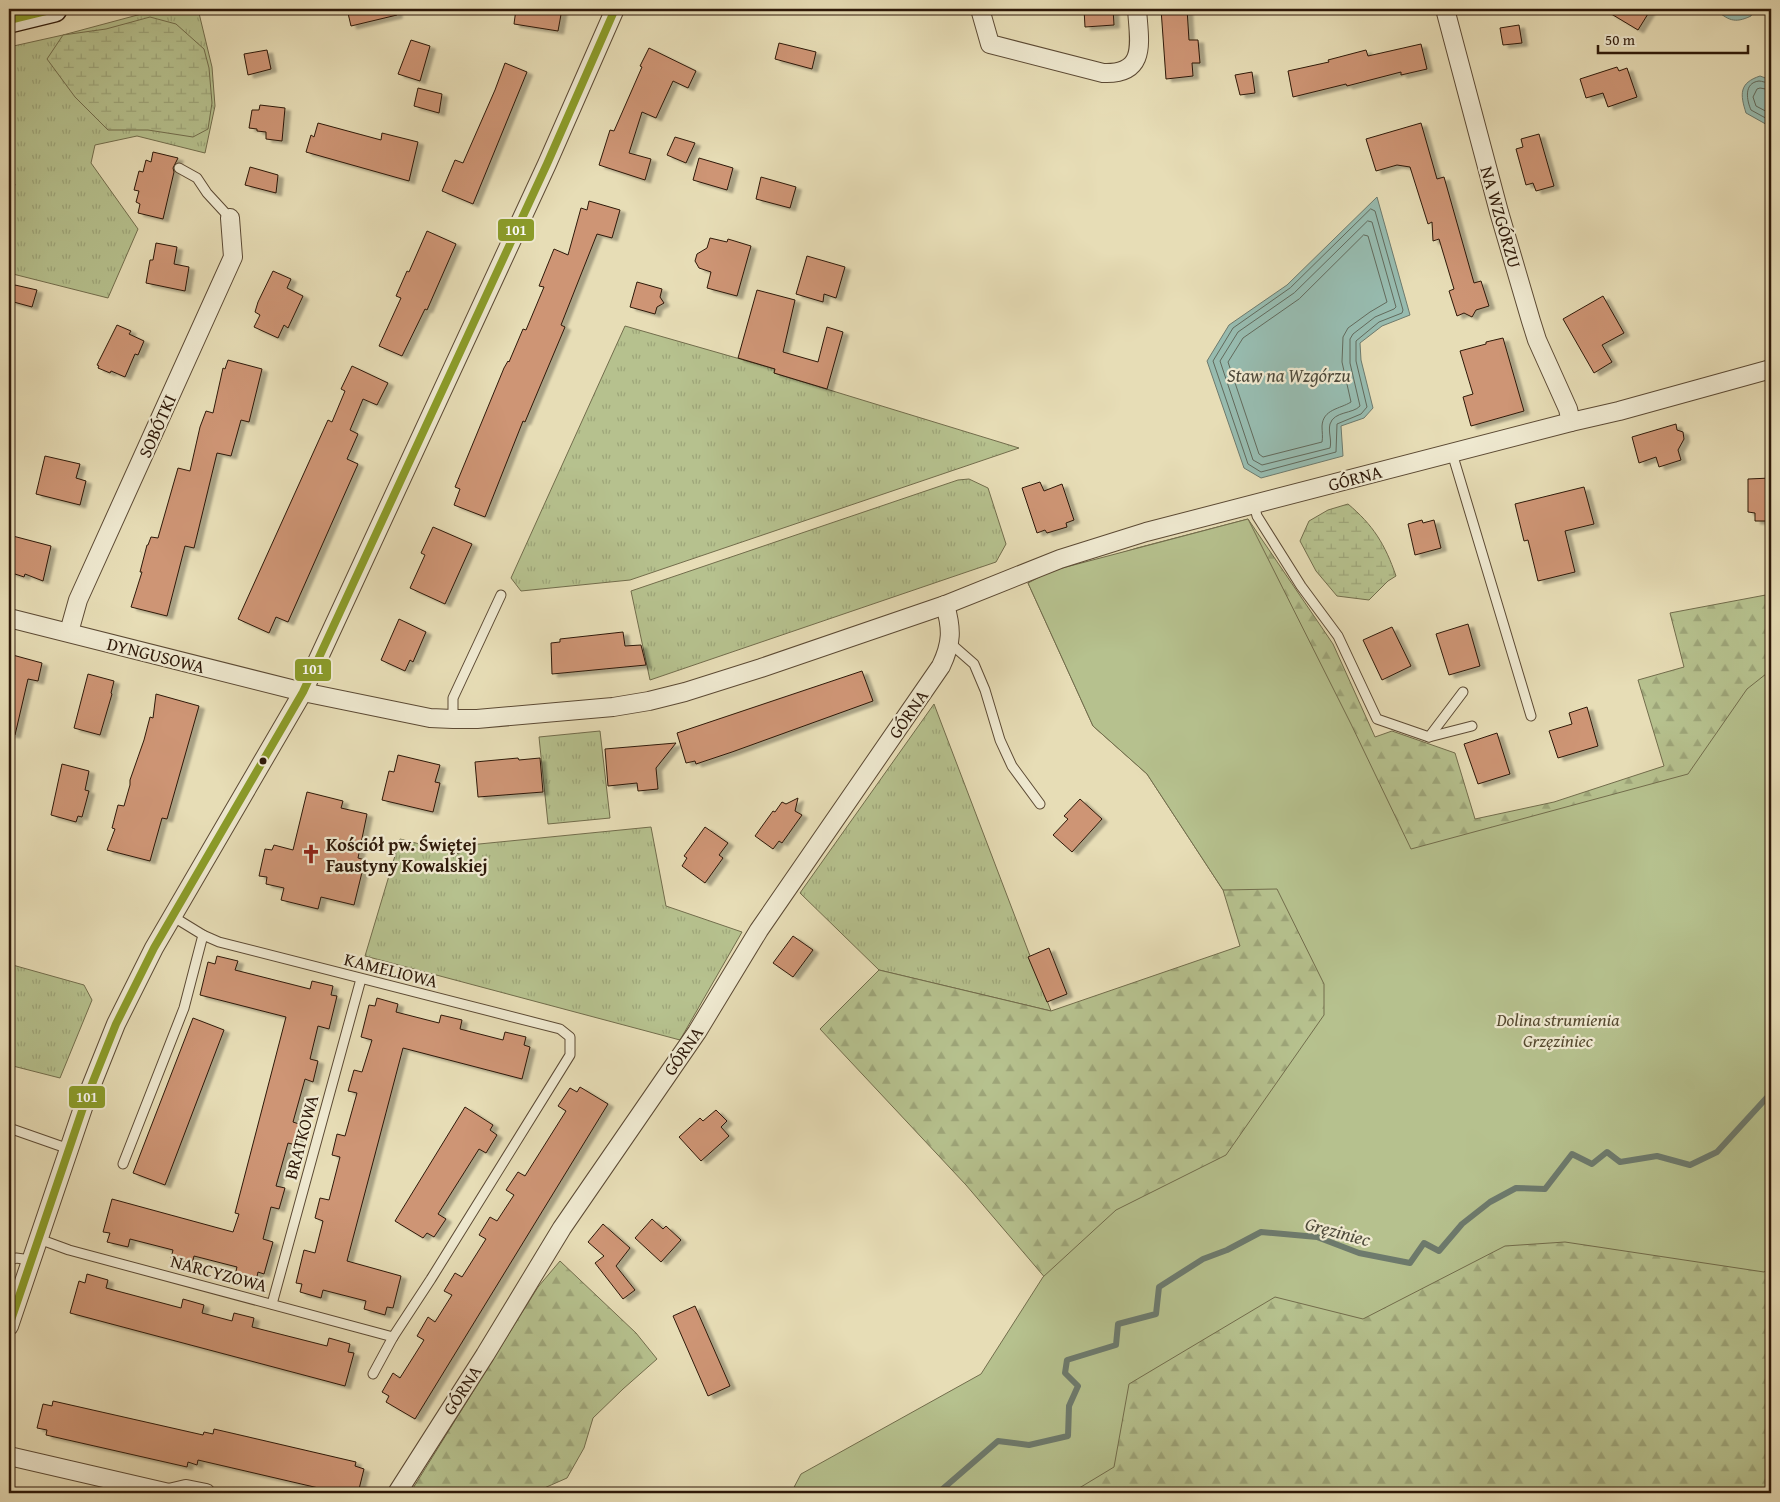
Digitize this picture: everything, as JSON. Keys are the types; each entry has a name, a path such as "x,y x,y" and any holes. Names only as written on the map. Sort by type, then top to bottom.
{"street":[{"path":"9,20 54,9"},
{"path":"9,1326 86,1099 116,1024 172,916 303,692 547,164 615,9"},
{"path":"980,9 990,44 1103,74 1114,74 1126,71 1134,64 1138,56 1137,9"},
{"name":"NA WZGÓRZU","path":"1445,9 1499,212 1531,321 1537,340 1566,403 1571,422"},
{"name":"SOBÓTKI","path":"69,632 78,600 234,257 230,218"},
{"name":"GÓRNA","path":"303,692 396,712 453,720 584,711 649,701 715,683 945,605 1016,575 1098,546 1190,520 1619,411 1771,369"},
{"name":"GÓRNA","path":"397,1493 485,1355 562,1228 697,1032 759,930 941,666 950,643 951,631 945,605"},
{"name":"DYNGUSOWA","path":"9,618 303,692"},
{"path":"9,1456 169,1493 186,1489 206,1493"}],"lane":[{"path":"179,168 197,178 207,193 230,218"},
{"path":"1452,453 1531,716"},
{"path":"1254,504 1257,516 1301,586 1338,636 1377,719 1429,737 1472,726"},
{"path":"453,720 453,698 501,595"},
{"path":"950,643 974,664 985,690 1000,740 1012,766 1040,804"},
{"path":"1429,737 1462,692"},
{"name":"KAMELIOWA","path":"172,916 203,935 219,942 560,1029 570,1037 570,1055 393,1336"},
{"path":"123,1164 184,1008 203,935"},
{"name":"BRATKOWA","path":"272,1304 361,979"},
{"path":"9,1128 69,1149"},
{"name":"NARCYZOWA","path":"38,1239 69,1250 393,1336"},
{"path":"9,1261 16,1258 31,1260"},
{"path":"373,1374 393,1336"}],"green space":[{"path":"160,9 198,9 212,67 215,106 205,153 137,136 95,145 91,163 138,229 108,298 9,273 9,211 15,184 9,184 9,47 63,35"},
{"path":"150,17 176,24 204,49 209,68 212,103 208,129 193,137 148,130 108,130 75,97 47,59 63,35 106,29"},
{"path":"625,326 775,369 774,373 1019,448 630,580 521,591 511,578"},
{"path":"969,479 988,488 1006,544 996,562 650,680 631,591 958,480"},
{"path":"1348,504 1365,520 1383,545 1396,576 1388,581 1369,600 1337,596 1316,571 1300,541 1309,521 1328,510"},
{"path":"1248,519 1333,644 1375,737 1392,731 1455,753 1475,819 1554,802 1664,766 1638,680 1684,667 1670,613 1771,594 1771,1493 860,1493 1099,1341 966,1185 820,1029 879,970 1051,1011 1240,946 1223,890 1147,774 1093,726 1028,583 1137,548"},
{"name":"Dolina strumienia Grzęziniec","path":"1248,519 1351,724 1411,849 1688,774 1747,689 1771,670 1771,1267 1764,1272 1565,1242 1505,1246 1363,1319 1275,1297 1129,1384 1114,1467 1071,1493 791,1493 801,1474 981,1374 1043,1277 1116,1210 1226,1155 1324,1015 1324,984 1277,889 1223,890 1147,774 1093,726 1028,583 1051,571"},
{"path":"934,704 1051,1011 879,970 800,893"},
{"path":"600,731 610,818 548,824 539,737"},
{"path":"651,827 666,906 742,932 680,1040 365,956 400,839 459,854 459,846"},
{"path":"9,964 84,985 92,1000 60,1078 9,1065"},
{"path":"560,1261 636,1333 657,1359 593,1418 584,1448 567,1478 533,1493 410,1493 538,1287"}],"water":[{"path":"1715,9 1754,9 1751,16 1740,20 1732,20"},
{"path":"1760,76 1771,80 1771,127 1746,113 1743,100 1742,95 1745,86 1748,82"},
{"name":"Staw na Wzgórzu","path":"1377,197 1410,315 1382,326 1360,343 1361,360 1373,408 1364,418 1341,426 1343,456 1261,478 1244,468 1207,361 1229,325 1287,285"}],"building":[{"path":"347,9 396,9 397,15 351,26"},
{"path":"516,9 562,9 558,31 514,24"},
{"path":"1084,9 1113,9 1114,25 1085,27"},
{"path":"1161,9 1187,9 1189,40 1198,40 1200,63 1192,63 1193,76 1166,79"},
{"path":"1603,9 1651,9 1638,30"},
{"path":"1519,25 1522,43 1503,45 1500,28"},
{"path":"411,40 430,46 420,81 398,74"},
{"path":"779,43 816,52 812,69 775,59"},
{"path":"1421,44 1427,69 1401,75 1401,72 1293,97 1288,71 1329,62 1328,60 1366,50 1368,56"},
{"path":"649,48 696,71 688,88 673,81 656,118 642,112 629,153 651,159 645,180 599,165 610,130 614,131"},
{"path":"267,50 271,69 248,75 244,54"},
{"path":"505,63 527,72 473,204 442,191 455,160 463,163"},
{"path":"1617,67 1619,71 1627,68 1637,97 1608,107 1603,93 1586,98 1580,79"},
{"path":"1252,72 1255,93 1240,95 1235,75"},
{"path":"418,88 442,94 439,113 414,106"},
{"path":"260,105 285,108 282,141 266,139 266,132 249,128 252,110 259,110"},
{"path":"318,123 381,140 382,133 418,142 409,181 306,152 311,135 314,137"},
{"path":"1421,123 1437,179 1444,177 1474,283 1481,281 1489,306 1476,310 1472,317 1464,313 1457,316 1449,291 1454,289 1439,239 1433,241 1432,222 1428,224 1410,167 1397,165 1376,171 1366,139"},
{"path":"1539,134 1554,186 1536,191 1533,183 1526,185 1516,149 1523,147 1521,139"},
{"path":"675,137 695,143 686,163 667,155"},
{"path":"153,152 178,158 173,168 174,172 163,219 138,213 140,204 136,202 139,191 134,190 139,171 143,172 146,160 151,162"},
{"path":"699,158 733,168 727,190 693,180"},
{"path":"250,167 278,175 276,193 245,185"},
{"path":"761,177 796,187 790,208 756,199"},
{"path":"589,201 620,210 612,238 597,234 561,325 565,327 525,422 523,421 485,517 454,505 460,489 455,487 504,368 509,362 523,329 526,330 544,287 539,286 554,249 568,255 581,208 587,210"},
{"path":"427,231 456,244 427,310 425,309 402,356 379,346 401,298 396,296"},
{"path":"710,238 727,242 728,239 751,246 737,296 707,288 711,272 699,268 695,261 697,254 707,248"},
{"path":"156,243 177,247 174,264 189,267 185,291 146,283 150,260 153,260"},
{"path":"807,256 845,267 836,298 824,294 823,302 796,294"},
{"path":"273,271 291,279 287,288 303,296 288,328 284,325 278,338 254,327 260,315 255,312 258,302"},
{"path":"637,282 662,289 660,297 664,303 657,307 655,314 630,307"},
{"path":"15,285 37,290 32,307 10,301"},
{"path":"757,290 795,300 783,352 818,362 827,327 843,332 827,389 774,373 775,369 738,358"},
{"path":"1603,296 1624,333 1602,345 1612,362 1594,373 1563,319"},
{"path":"117,325 131,331 129,334 144,341 138,355 135,354 125,377 98,368 99,366 97,365"},
{"path":"1503,338 1524,411 1471,426 1463,397 1473,394 1460,351"},
{"path":"228,360 262,369 249,422 241,420 231,456 217,453 194,548 185,546 167,616 131,607 142,572 140,572 147,545 151,537 158,538 178,468 190,471 200,427 206,411 213,413 223,368 225,369"},
{"path":"352,366 388,383 377,405 363,399 350,430 358,434 347,459 358,464 288,622 276,617 269,633 238,619 328,420 332,422 345,391 341,389"},
{"path":"1676,424 1677,430 1683,432 1684,439 1678,450 1681,460 1659,467 1656,457 1639,463 1632,437"},
{"path":"45,456 80,464 76,478 86,481 80,505 36,494"},
{"path":"1771,478 1771,521 1755,521 1755,513 1748,512 1748,479"},
{"path":"1040,482 1044,491 1062,484 1074,520 1066,523 1067,527 1047,533 1045,530 1037,533 1022,488"},
{"path":"1584,487 1594,524 1565,531 1575,572 1538,581 1528,540 1524,541 1515,504"},
{"path":"1422,520 1423,523 1434,520 1441,548 1415,555 1408,524"},
{"path":"433,527 472,544 445,604 410,588 425,555 421,553"},
{"path":"9,535 51,546 43,581 25,574 24,577 9,572"},
{"path":"399,619 426,632 413,662 410,660 405,671 381,660"},
{"path":"1468,624 1480,666 1449,675 1436,634"},
{"path":"1392,627 1411,666 1382,680 1363,640"},
{"path":"623,632 625,646 641,645 646,665 552,674 551,643 560,642 560,639"},
{"path":"9,654 42,663 38,681 28,679 15,735 9,734"},
{"path":"862,671 873,701 696,764 695,761 686,763 677,733"},
{"path":"88,674 114,681 100,735 74,728"},
{"path":"156,694 199,706 167,819 162,818 150,861 107,850 115,829 112,828 118,805 124,806 130,780 150,717 153,718"},
{"path":"1587,707 1598,746 1558,758 1549,731 1572,724 1569,713"},
{"path":"1497,733 1510,774 1478,784 1464,744"},
{"path":"676,743 656,768 658,789 638,791 637,783 608,786 605,749"},
{"path":"398,755 440,765 435,782 440,783 433,812 382,800 389,771 394,772"},
{"path":"518,758 519,760 540,758 543,792 478,797 475,762"},
{"path":"62,764 89,771 85,790 89,791 82,817 78,816 76,822 51,815"},
{"name":"Kościół pw. Świętej Faustyny Kowalskiej","path":"307,792 343,801 341,808 367,814 358,858 365,860 354,905 321,897 318,909 281,900 284,888 266,884 267,877 259,876 265,849 272,850 274,845 293,850"},
{"path":"798,798 795,811 802,815 782,843 779,841 773,849 755,836 782,802 786,804"},
{"path":"1080,799 1102,819 1072,852 1053,835 1068,819 1064,816"},
{"path":"705,827 728,843 719,855 723,858 705,883 682,866 687,858 684,856"},
{"path":"793,936 813,950 793,977 773,963"},
{"path":"1049,948 1067,994 1047,1002 1028,957"},
{"path":"217,956 238,961 235,970 310,989 312,981 333,986 331,995 337,996 329,1029 318,1026 310,1059 318,1061 313,1082 305,1079 293,1122 302,1125 296,1145 288,1143 276,1186 285,1188 279,1209 271,1207 263,1239 273,1242 264,1274 258,1272 256,1281 235,1275 237,1267 194,1256 192,1264 171,1258 173,1250 130,1239 128,1247 107,1242 110,1233 103,1232 112,1199 233,1232 239,1214 235,1213 286,1017 200,995 208,962 215,964"},
{"path":"377,998 398,1004 396,1012 439,1023 441,1015 462,1020 460,1029 503,1040 505,1032 526,1037 524,1045 530,1047 522,1079 403,1048 347,1261 401,1276 393,1308 387,1307 385,1315 364,1309 366,1301 323,1290 321,1298 300,1292 302,1284 296,1283 304,1250 315,1253 323,1221 315,1218 320,1198 329,1200 340,1157 332,1155 337,1134 345,1136 357,1093 348,1091 354,1070 362,1072 372,1040 361,1037 369,1005 375,1006"},
{"path":"193,1018 224,1030 165,1185 133,1173"},
{"path":"580,1087 608,1104 415,1419 386,1402 389,1396 382,1392 393,1373 400,1378 424,1340 417,1336 428,1317 435,1322 452,1295 444,1291 455,1273 462,1277 486,1239 479,1235 490,1217 497,1221 514,1195 506,1190 518,1172 525,1176 566,1111 558,1106 570,1088 577,1092"},
{"path":"465,1107 493,1125 490,1130 497,1135 486,1153 479,1149 438,1214 446,1219 434,1237 427,1233 423,1238 395,1221"},
{"path":"716,1110 727,1121 721,1127 729,1136 701,1161 679,1137 700,1118 703,1121"},
{"path":"652,1219 663,1229 666,1226 681,1240 661,1262 635,1238"},
{"path":"603,1224 630,1248 616,1266 635,1290 623,1299 595,1263 604,1256 588,1242"},
{"path":"87,1274 108,1280 106,1288 181,1308 183,1299 204,1305 202,1313 232,1321 234,1313 254,1318 252,1327 327,1346 329,1338 350,1344 348,1352 354,1353 345,1386 70,1313 79,1281 85,1283"},
{"path":"695,1306 730,1386 708,1396 673,1316"},
{"path":"53,1401 203,1435 204,1432 213,1434 214,1429 356,1462 355,1466 364,1469 358,1493 340,1493 198,1460 197,1465 188,1462 187,1467 46,1435 47,1430 37,1428 43,1404 52,1406"}],"waterway":[{"name":"Gręziniec","path":"938,1493 998,1441 1029,1445 1068,1436 1069,1406 1078,1386 1065,1373 1067,1360 1116,1345 1118,1324 1156,1314 1159,1287 1203,1259 1227,1250 1261,1232 1317,1237 1359,1253 1410,1263 1424,1243 1439,1251 1462,1224 1490,1202 1516,1188 1545,1189 1572,1154 1592,1164 1607,1152 1620,1162 1657,1156 1690,1165 1717,1152 1771,1093"}],"transit line":[{"name":"101","path":"9,20 54,9"},
{"name":"101","path":"9,1326 86,1099 116,1024 154,948 303,692 547,164 615,9"}],"place":[{"name":"Kościół pw. Świętej Faustyny Kowalskiej","path":"311,854"}]}
